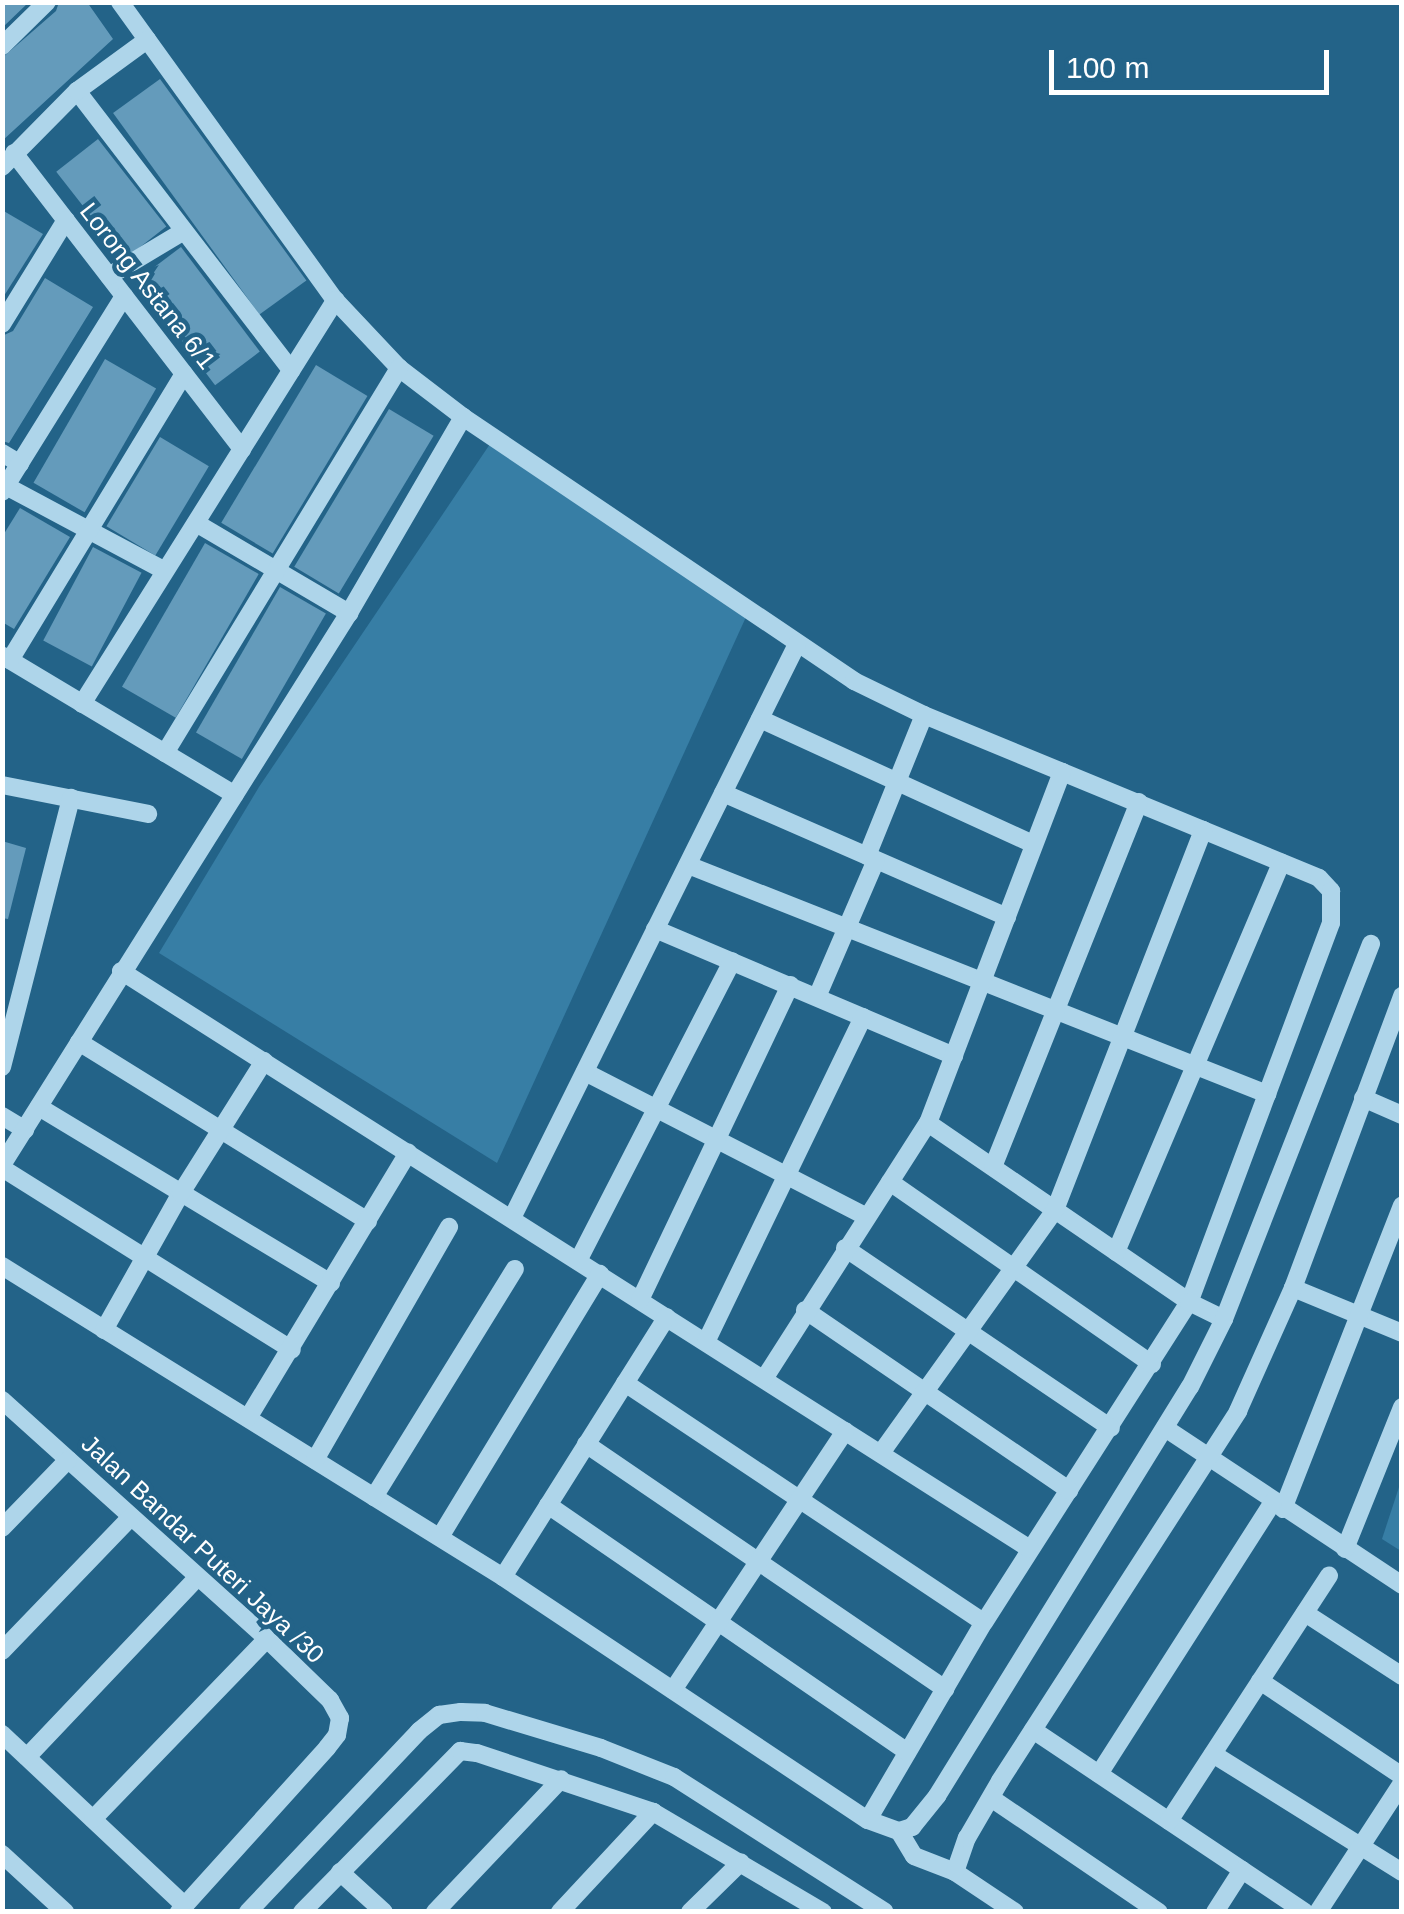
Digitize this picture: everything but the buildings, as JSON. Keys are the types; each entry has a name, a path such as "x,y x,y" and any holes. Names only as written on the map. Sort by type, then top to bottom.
{"street":[{"path":"2,46 47,2"},
{"path":"120,2 336,300 399,368 463,416 854,681 924,715 1319,878 1330,891 1331,922 1189,1302 984,1622 868,1820"},
{"path":"8,160 76,91 147,40"},
{"path":"76,91 291,370"},
{"name":"Lorong Astana 6/1","path":"8,160 66,220 242,449"},
{"path":"2,324 66,220"},
{"path":"109,276 184,231"},
{"path":"124,296 4,489 165,572"},
{"path":"82,704 336,300"},
{"path":"164,753 399,368"},
{"path":"184,374 6,658 235,796"},
{"path":"292,1350 2,1167 121,971 349,613 463,416"},
{"path":"2,453 20,464"},
{"path":"196,523 349,613"},
{"path":"512,1218 797,644"},
{"path":"817,997 847,928 924,715"},
{"path":"760,719 1033,844"},
{"path":"764,1379 928,1123 1062,772"},
{"path":"2,785 148,814"},
{"path":"723,793 1007,917"},
{"path":"2,1067 70,798"},
{"path":"993,1167 1139,802"},
{"path":"881,1453 1056,1210 1203,830"},
{"path":"1116,1252 1281,863"},
{"path":"688,865 1266,1094"},
{"path":"656,929 954,1056"},
{"path":"2,1266 503,1577 868,1820 899,1831 912,1827 937,1796 1165,1428 1224,1319 1371,944"},
{"path":"578,1261 732,961"},
{"path":"121,971 1030,1548"},
{"path":"640,1300 720,1140 790,986"},
{"path":"955,1872 966,1838 990,1798 1238,1411 1293,1288 1402,996"},
{"path":"706,1342 864,1017"},
{"path":"78,1042 368,1221"},
{"path":"104,1330 181,1193 264,1061"},
{"path":"585,1072 788,1173 865,1216"},
{"path":"1364,1098 1402,1115"},
{"path":"39,1107 331,1283"},
{"path":"2,1116 25,1130"},
{"path":"928,1123 1189,1302 1224,1319"},
{"path":"248,1418 408,1152"},
{"path":"890,1182 1152,1364"},
{"path":"1099,1774 1278,1505 1402,1206"},
{"path":"314,1460 449,1227"},
{"path":"845,1248 1111,1428"},
{"path":"374,1497 516,1269"},
{"path":"440,1537 600,1274"},
{"path":"1293,1288 1402,1333"},
{"path":"805,1310 1069,1490"},
{"path":"503,1577 668,1318"},
{"path":"625,1383 984,1622"},
{"name":"Jalan Bandar Puteri Jaya /30","path":"2,1400 266,1639 330,1700 340,1718 337,1735 328,1748 182,1909"},
{"path":"1345,1549 1402,1407"},
{"path":"1165,1428 1402,1586"},
{"path":"672,1690 845,1431"},
{"path":"586,1444 945,1688"},
{"path":"2,1528 68,1460"},
{"path":"548,1505 907,1752"},
{"path":"2,1650 131,1517"},
{"path":"1168,1820 1329,1576"},
{"path":"27,1757 198,1578"},
{"path":"1305,1613 1402,1676"},
{"path":"93,1819 266,1639"},
{"path":"1260,1681 1402,1779 1318,1912"},
{"path":"248,1912 420,1731 439,1716 461,1712 485,1714 601,1748 674,1777 885,1912"},
{"path":"1033,1730 1305,1912"},
{"path":"2,1734 182,1909"},
{"path":"302,1912 460,1751 561,1779 653,1812 818,1910"},
{"path":"1213,1754 1402,1872"},
{"path":"436,1912 561,1779"},
{"path":"990,1798 1158,1912"},
{"path":"560,1912 653,1812"},
{"path":"899,1831 914,1856 955,1872 1015,1912"},
{"path":"2,1854 65,1912"},
{"path":"690,1912 741,1862"},
{"path":"1216,1912 1242,1870"},
{"path":"340,1872 384,1912"}],"shaded area":[{"path":"490,444 746,617 497,1163 159,953 259,787"},
{"path":"1401,1481 1401,1551 1382,1539"}]}
